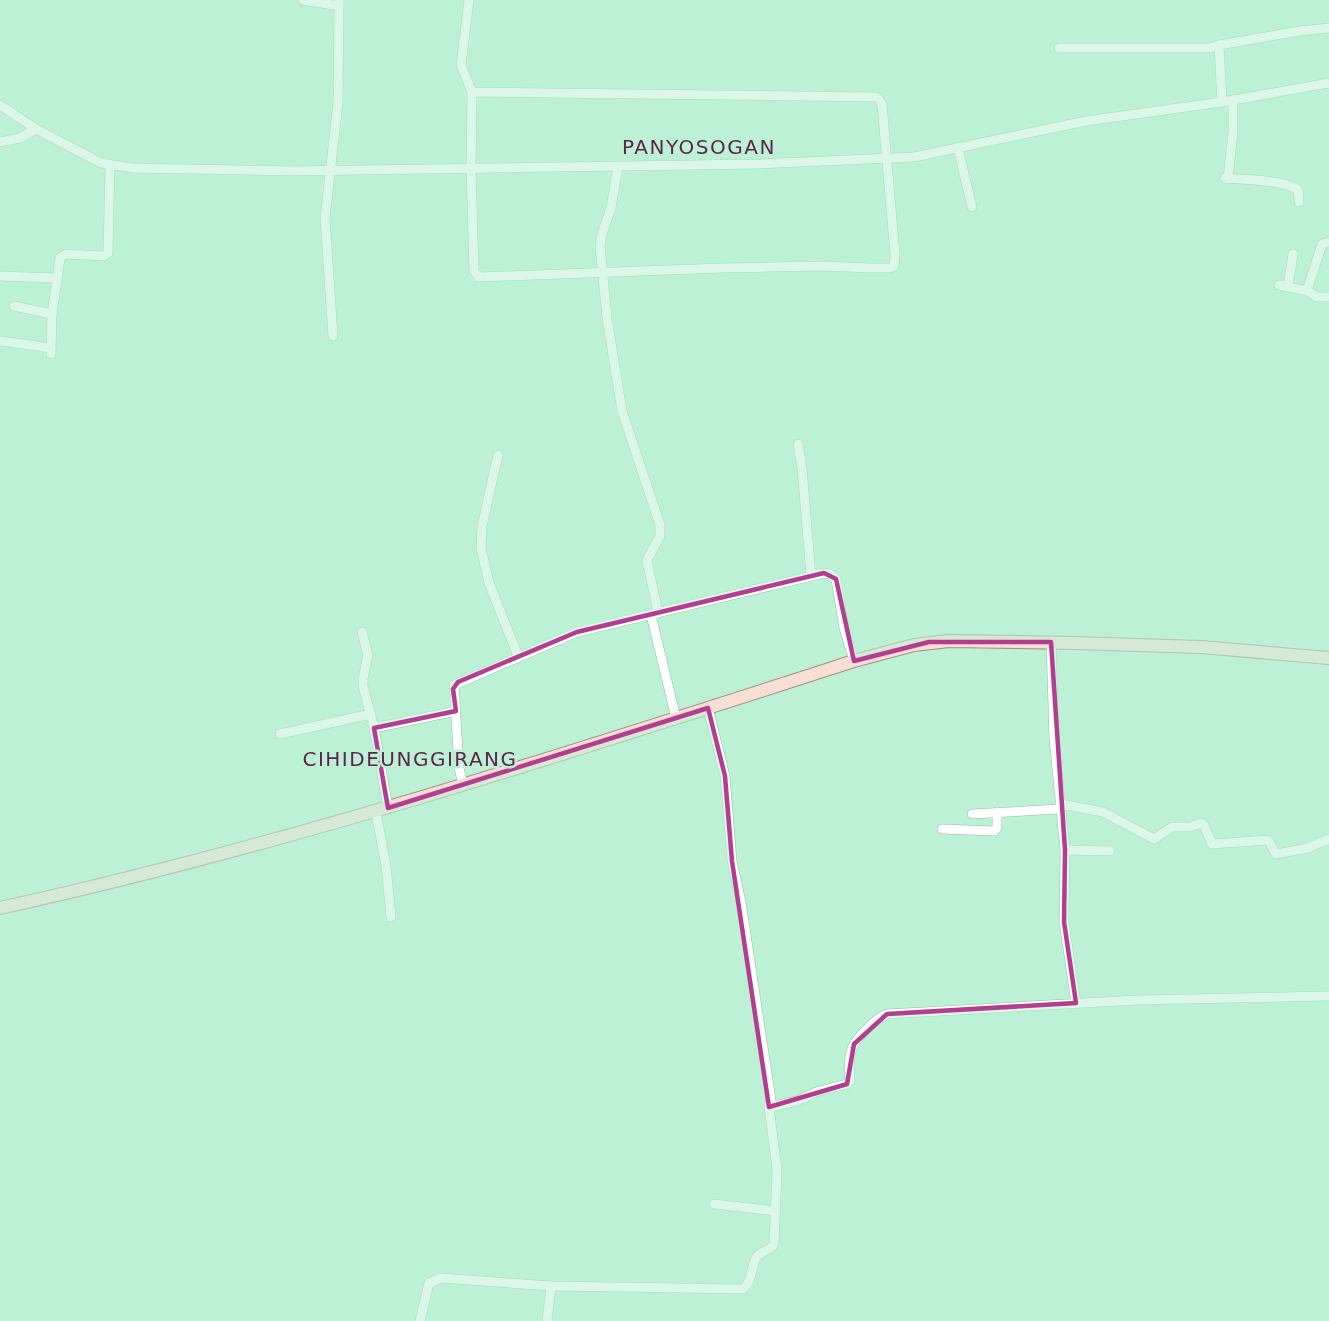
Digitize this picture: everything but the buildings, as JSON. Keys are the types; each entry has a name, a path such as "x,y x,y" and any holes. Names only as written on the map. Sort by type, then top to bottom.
{"main road":[{"path":"0,908 242,849 382,810 854,661 929,642 1051,642 1201,647 1329,658"}],"street":[{"path":"303,0 339,3 338,103 325,218 333,336"},
{"path":"469,0 461,65 472,92 471,169 474,271 479,277 602,271 820,266 892,267 895,255 888,158 882,104 880,99 874,96 472,92"},
{"path":"1059,48 1210,48 1299,30 1329,28"},
{"path":"1220,45 1222,102"},
{"path":"0,105 36,129 101,163 110,165 153,168 332,170 471,169 759,164 914,157 1086,121 1222,102 1329,83"},
{"path":"1233,100 1227,178 1293,186 1298,190 1299,202"},
{"path":"0,142 20,138 36,129"},
{"path":"958,148 972,207"},
{"path":"0,341 51,351 52,314 58,261 63,255 104,256 108,253 110,165"},
{"path":"618,166 611,208 600,246 607,323 622,411 660,525 660,536 647,560 655,614 676,718"},
{"path":"1307,291 1322,244 1329,242"},
{"path":"1293,254 1284,286 1307,291 1317,297 1329,297"},
{"path":"0,276 56,278"},
{"path":"14,306 52,314"},
{"path":"798,444 812,576"},
{"path":"498,455 482,526 481,549 489,583 518,656"},
{"path":"463,784 458,750 454,685 577,632 812,576 830,574 836,579 843,620 854,661"},
{"path":"362,632 368,655 363,686 374,728 391,917"},
{"path":"1051,642 1054,738 1065,850 1064,922 1076,1003"},
{"path":"420,1321 429,1283 441,1278 551,1286 743,1289 747,1286 756,1258 773,1247 777,1170 769,1107 771,1100 732,861 725,776 708,708"},
{"path":"374,728 456,711"},
{"path":"280,734 371,714"},
{"path":"972,814 1060,807 1103,812 1154,839 1172,828 1192,827 1201,823 1212,844 1268,840 1276,854 1308,848 1329,839"},
{"path":"942,829 994,831 997,828 997,813"},
{"path":"1065,850 1110,851"},
{"path":"769,1107 797,1101 816,1092 847,1084 850,1081 851,1051 854,1044 874,1022 888,1014 1076,1003 1329,996"},
{"path":"714,1204 776,1210"},
{"path":"547,1321 551,1286"}],"highlighted area":[{"path":"824,573 836,579 854,661 929,642 1051,642 1065,850 1064,922 1076,1003 887,1014 854,1044 847,1084 769,1107 732,861 725,776 708,708 388,808 374,728 456,711 453,689 458,682 577,632"}],"district":[{"name":"PANYOSOGAN","path":"699,147"},
{"name":"CIHIDEUNGGIRANG","path":"410,759"}]}
